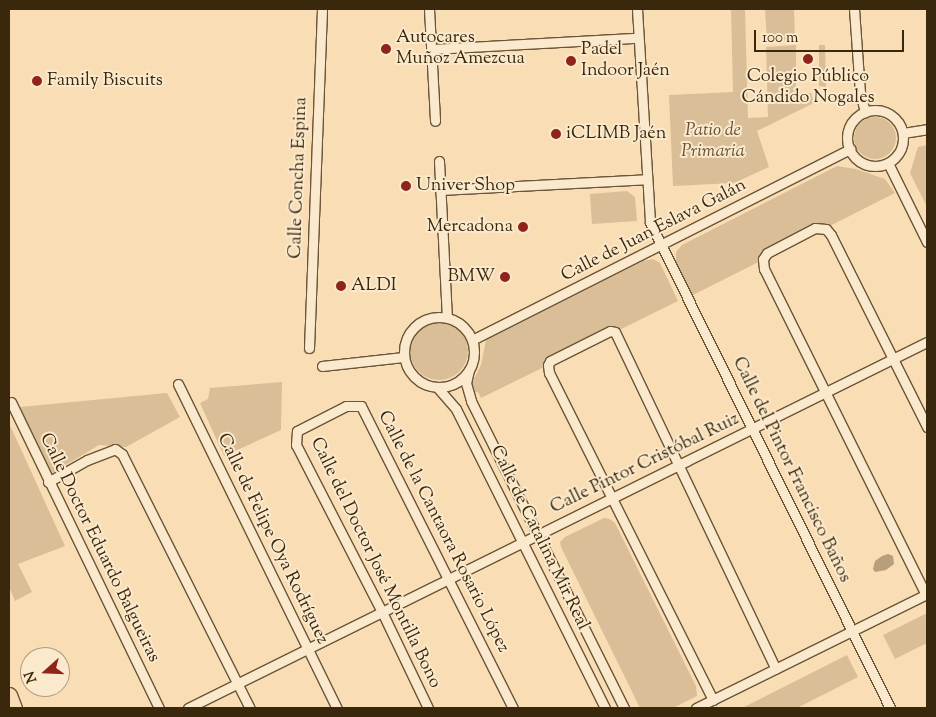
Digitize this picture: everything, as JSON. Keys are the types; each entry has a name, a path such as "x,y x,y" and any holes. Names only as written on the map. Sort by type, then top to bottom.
{"main road":[{"path":"9,695 14,708"}],"street":[{"name":"Calle Concha Espina","path":"309,348 322,9"},
{"path":"429,9 435,121"},
{"name":"Calle del Pintor Francisco Baños","path":"637,9 650,222 890,708"},
{"path":"854,9 860,92 865,112"},
{"path":"432,49 638,38"},
{"path":"873,110 889,114 900,125 903,132 900,150 888,163 870,166 855,157 850,149 847,138 850,127 856,118 865,112 873,110"},
{"path":"903,132 927,129"},
{"name":"Calle de Juan Eslava Galán","path":"472,340 850,149"},
{"path":"439,162 447,318"},
{"path":"888,163 927,242"},
{"path":"440,190 647,179"},
{"path":"696,708 926,595 764,269 762,259 767,253 815,228 826,229 831,235 927,427"},
{"path":"428,318 447,318 462,326 472,340 473,355 469,370 458,381 437,387 422,383 415,378 406,365 404,357 406,339 412,328 428,318"},
{"path":"713,700 548,369 550,361 579,346 610,331 615,332 776,668"},
{"name":"Calle Pintor Cristóbal Ruiz","path":"188,708 927,342"},
{"path":"322,366 404,357"},
{"name":"Calle de Catalina Mir Real","path":"469,370 466,383 471,401 624,708"},
{"name":"Calle de Felipe Oya Rodríguez","path":"178,384 337,708"},
{"name":"Calle de Catalina Mir Real","path":"437,387 450,399 456,409 605,708"},
{"name":"Calle Doctor Eduardo Balgueiras","path":"11,402 48,482 159,708"},
{"name":"Calle de la Cantaora Rosario López","path":"297,430 346,406 362,406 514,708"},
{"name":"Calle del Doctor José Montilla Bono","path":"297,430 296,445 382,612 428,708"},
{"path":"48,482 87,460 115,449 122,454 250,708"}],"green space":[{"name":"Patio de Primaria","path":"731,9 745,9 748,118 768,117 766,47 796,45 796,93 811,93 814,103 757,131 769,167 734,183 673,186 669,95 733,92"},
{"path":"765,9 794,9 795,40 767,41"},
{"path":"819,45 825,45 826,87 819,86"},
{"path":"871,117 879,117 890,123 896,138 890,153 879,159 871,159 860,153 854,142 854,134 860,123"},
{"path":"927,145 927,207 910,173 918,147"},
{"path":"837,166 856,169 885,179 895,193 693,295 676,262 676,252 682,245"},
{"path":"627,191 635,197 637,221 592,224 590,194"},
{"path":"653,259 660,263 678,301 481,398 478,392 473,393 473,381 481,365 486,340 643,261"},
{"path":"433,322 445,322 460,330 468,345 468,357 460,372 445,380 433,380 418,372 410,357 410,345 418,330"},
{"path":"282,382 281,430 224,456 200,403 208,399 210,388"},
{"path":"167,393 180,417 126,447 99,445 49,475 26,427 20,407"},
{"path":"9,423 65,546 18,564 32,592 15,601 9,587"},
{"path":"604,518 610,519 615,523 696,686 697,696 673,708 640,708 561,547 560,542 565,537"},
{"path":"927,613 927,643 895,659 883,635"},
{"path":"847,655 858,677 797,708 742,708"}],"shaded area":[{"path":"888,554 893,556 894,564 886,570 875,572 873,569 875,561"}],"place":[{"name":"Autocares Muñoz Amezcua","path":"386,49"},
{"name":"Colegio Público Cándido Nogales","path":"808,59"},
{"name":"Padel Indoor Jaén","path":"571,61"},
{"name":"Family Biscuits","path":"37,81"},
{"name":"iCLIMB Jaén","path":"556,134"},
{"name":"Univer Shop","path":"406,186"},
{"name":"Mercadona","path":"523,227"},
{"name":"BMW","path":"505,277"},
{"name":"ALDI","path":"341,286"}]}
